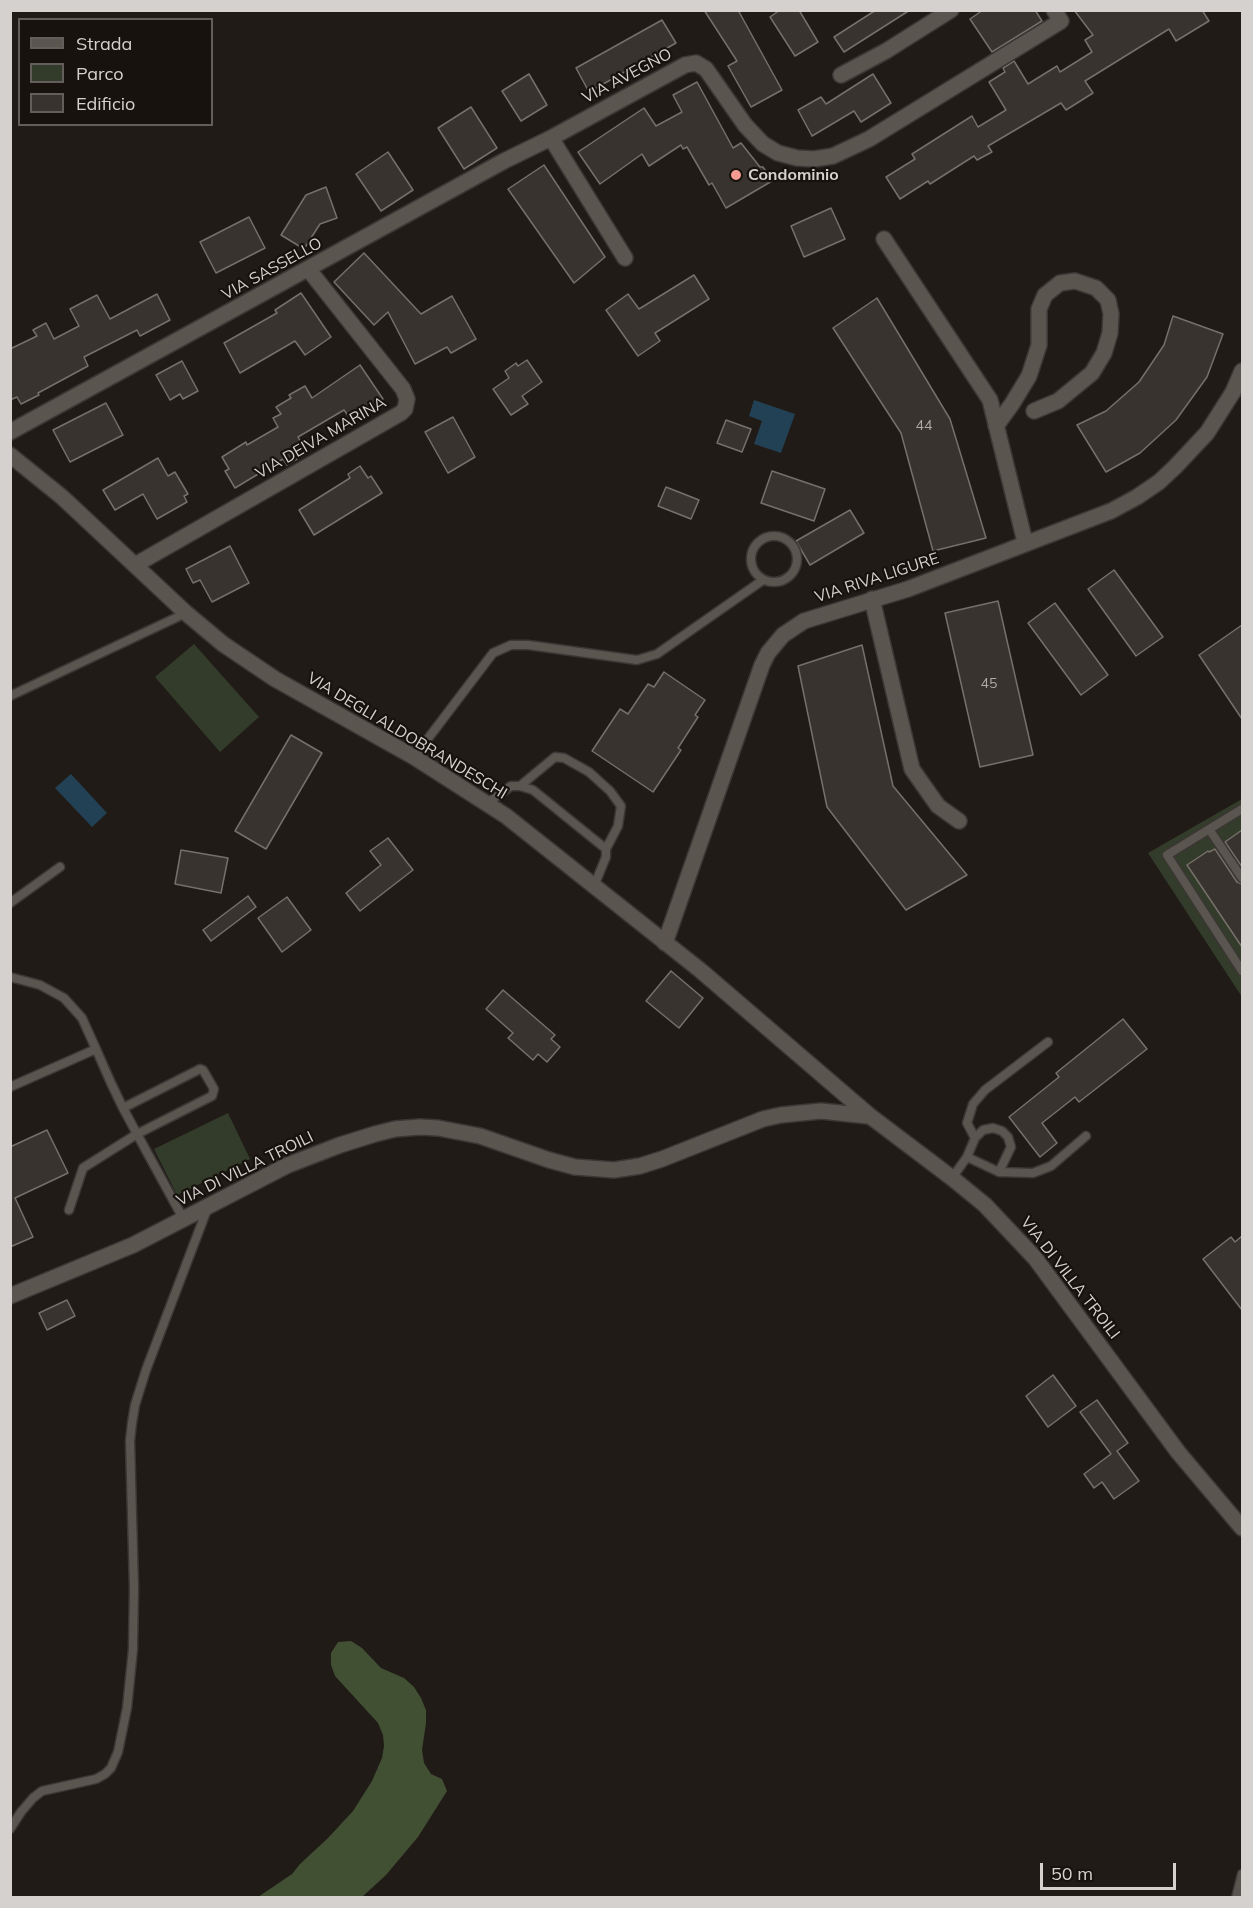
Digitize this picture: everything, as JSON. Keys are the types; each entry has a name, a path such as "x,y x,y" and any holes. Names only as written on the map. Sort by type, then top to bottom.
{"street":[{"path":"841,75 886,51 951,10"},
{"name":"VIA AVEGNO","path":"551,138 685,65 696,63 706,69 745,125 763,144 778,153 797,158 814,159 833,156 869,139 1062,21 1054,10"},
{"path":"551,138 626,258"},
{"name":"VIA SASSELLO","path":"10,432 504,161 551,138"},
{"path":"884,239 990,400 1025,542"},
{"name":"VIA DEIVA MARINA","path":"135,565 405,409 407,399 403,389 309,270"},
{"path":"996,426 1029,375 1039,345 1039,309 1045,294 1060,284 1076,281 1096,288 1108,300 1111,314 1110,333 1104,352 1092,373 1058,401 1034,411"},
{"name":"VIA RIVA LIGURE","path":"665,943 759,674 768,653 783,635 804,621 908,589 1025,542 1111,511 1137,497 1159,482 1207,434 1233,392 1242,371"},
{"name":"VIA DEGLI ALDOBRANDESCHI","path":"10,455 69,504 186,613 223,644 275,679 414,757 506,816 700,970 870,1116"},
{"path":"872,599 912,769 938,806 959,821"},
{"name":"VIA DI VILLA TROILI","path":"10,1296 114,1253 184,1220 288,1165 314,1154 395,1129 420,1127 458,1131 569,1165 588,1169 614,1170 662,1160 763,1119 781,1114 821,1111 870,1116 985,1205 1035,1258 1178,1452 1242,1528"}],"lane":[{"path":"414,757 493,653 511,645 528,645 637,660 657,654 763,580 779,582 786,578 792,573 797,558 791,543 776,536 761,540 751,553 752,569 763,580"},
{"path":"10,696 186,613"},
{"path":"520,786 555,757 564,758 589,772 610,791 621,806 618,826 606,849 606,856 594,886"},
{"path":"486,804 511,786 533,790 606,849"},
{"path":"1242,809 1167,855 1242,971"},
{"path":"1209,828 1242,878"},
{"path":"10,903 60,867"},
{"path":"10,977 40,984 64,998 82,1018 123,1108 184,1220"},
{"path":"975,1138 967,1123 973,1104 985,1090 1048,1042"},
{"path":"10,1088 96,1049"},
{"path":"69,1210 83,1168 137,1134 212,1096 214,1089 203,1070 200,1069 123,1108"},
{"path":"952,1178 967,1157 975,1138 983,1130 993,1128 1002,1131 1008,1137 1011,1147 999,1172"},
{"path":"967,1157 999,1172 1033,1173 1051,1166 1086,1136"},
{"path":"10,1829 21,1812 42,1791 96,1779 111,1768 118,1752 128,1708 133,1649 130,1441 132,1423 146,1370 208,1207"},
{"path":"1236,1898 1242,1874"}],"green space":[{"path":"194,644 259,717 220,752 155,677"},
{"path":"1242,799 1242,997 1148,853"},
{"path":"228,1113 250,1159 177,1195 154,1149"},
{"path":"351,1641 362,1648 381,1668 404,1678 414,1687 426,1710 422,1750 424,1763 431,1774 442,1779 447,1791 418,1837 386,1875 362,1897 258,1897 292,1874 353,1811 372,1781 382,1758 383,1735 378,1723 335,1676 331,1665 331,1653 338,1642"}],"water":[{"path":"754,400 795,414 781,453 754,444 762,421 749,416"},
{"path":"71,774 107,813 92,827 55,788"}],"building":[{"path":"704,10 738,10 782,90 751,107 728,66 737,61"},
{"path":"780,10 799,10 818,42 795,56 770,17"},
{"path":"876,10 910,10 844,52 834,37"},
{"path":"983,10 1035,10 1042,21 992,52 970,19"},
{"path":"1074,10 1202,10 1209,21 1176,41 1169,29 1085,81 1093,93 1066,110 1061,103 988,146 992,152 977,160 974,156 930,184 928,181 900,199 886,177 915,159 912,154 972,116 978,127 1006,110 989,82 1005,72 1003,68 1014,61 1028,84 1057,66 1060,72 1092,52 1085,40 1093,35"},
{"path":"662,20 676,43 589,92 576,68"},
{"path":"529,74 547,105 521,121 502,91"},
{"path":"873,74 891,103 861,122 854,111 812,136 798,110 821,97 826,104"},
{"path":"697,82 733,148 741,143 760,167 763,167 772,181 726,208 712,183 709,185 687,147 683,149 681,145 649,166 642,154 600,184 578,152 644,108 656,126 682,112 673,95"},
{"path":"471,107 497,148 464,169 438,128"},
{"path":"388,152 413,190 381,211 356,174"},
{"path":"544,165 605,257 574,283 508,189"},
{"path":"326,187 337,218 320,224 304,249 281,235 306,195"},
{"path":"831,208 845,239 804,257 791,226"},
{"path":"249,217 265,248 216,273 200,242"},
{"path":"364,253 421,314 452,296 476,339 451,353 447,347 415,364 388,312 374,325 334,282"},
{"path":"694,275 709,299 655,333 660,341 638,356 606,310 628,294 639,309"},
{"path":"301,293 331,337 305,355 295,341 240,373 224,343 277,313 275,310"},
{"path":"157,294 170,320 140,336 137,330 84,357 88,366 21,404 17,397 10,400 10,349 37,336 33,330 46,323 54,339 79,326 70,309 97,295 110,319"},
{"path":"877,298 950,419 986,538 933,551 901,433 833,328"},
{"path":"1173,316 1223,334 1207,377 1176,420 1140,453 1106,472 1077,425 1106,411 1139,382 1164,345"},
{"path":"527,360 542,382 522,396 528,404 511,415 493,389 509,378 505,371 516,363 518,366"},
{"path":"182,361 198,391 183,399 180,394 170,400 156,375"},
{"path":"360,365 383,399 352,421 344,410 298,437 307,453 287,465 283,459 235,488 225,471 229,469 222,457 246,442 247,445 278,427 273,418 281,414 276,407 291,398 289,395 305,386 312,398"},
{"path":"106,403 123,435 70,462 53,430"},
{"path":"453,417 475,457 448,473 425,432"},
{"path":"726,420 751,429 742,452 717,443"},
{"path":"158,458 168,476 175,472 188,494 184,496 187,502 157,519 143,494 115,510 103,490"},
{"path":"360,466 368,478 371,476 382,493 314,535 299,510 350,478 348,474"},
{"path":"772,471 825,489 814,521 761,503"},
{"path":"666,487 699,500 691,519 658,506"},
{"path":"850,510 864,533 810,565 796,541"},
{"path":"230,546 249,583 212,602 200,580 193,583 186,569"},
{"path":"1114,570 1163,637 1136,656 1088,589"},
{"path":"998,601 1033,755 980,767 945,613"},
{"path":"1055,603 1108,675 1081,695 1028,623"},
{"path":"1242,625 1242,719 1199,655"},
{"path":"862,645 893,786 967,875 906,910 827,807 798,666"},
{"path":"664,672 705,700 695,715 698,717 678,748 681,750 653,792 592,751 620,709 628,714 648,684 654,687"},
{"path":"291,735 322,753 266,849 235,831"},
{"path":"1242,830 1242,867 1225,842"},
{"path":"388,838 413,870 360,911 346,893 381,865 370,851"},
{"path":"1215,849 1237,882 1242,884 1242,947 1187,865"},
{"path":"181,850 228,858 221,893 175,884"},
{"path":"248,896 256,907 211,941 203,930"},
{"path":"287,897 311,930 282,952 258,918"},
{"path":"671,971 703,998 679,1028 646,1001"},
{"path":"503,990 555,1035 551,1039 560,1047 547,1062 538,1054 533,1060 508,1038 513,1033 486,1009"},
{"path":"1123,1019 1147,1049 1079,1102 1075,1097 1042,1123 1057,1143 1040,1157 1009,1117 1059,1077 1056,1073"},
{"path":"47,1130 68,1173 15,1198 33,1237 10,1247 10,1147"},
{"path":"1242,1236 1242,1310 1203,1259 1231,1237 1235,1242"},
{"path":"67,1300 75,1316 47,1330 39,1313"},
{"path":"1053,1375 1076,1406 1048,1427 1026,1396"},
{"path":"1097,1400 1128,1443 1117,1451 1139,1481 1114,1499 1102,1482 1094,1488 1084,1474 1111,1454 1080,1412"}],"place":[{"name":"Condominio","path":"736,175"}]}
